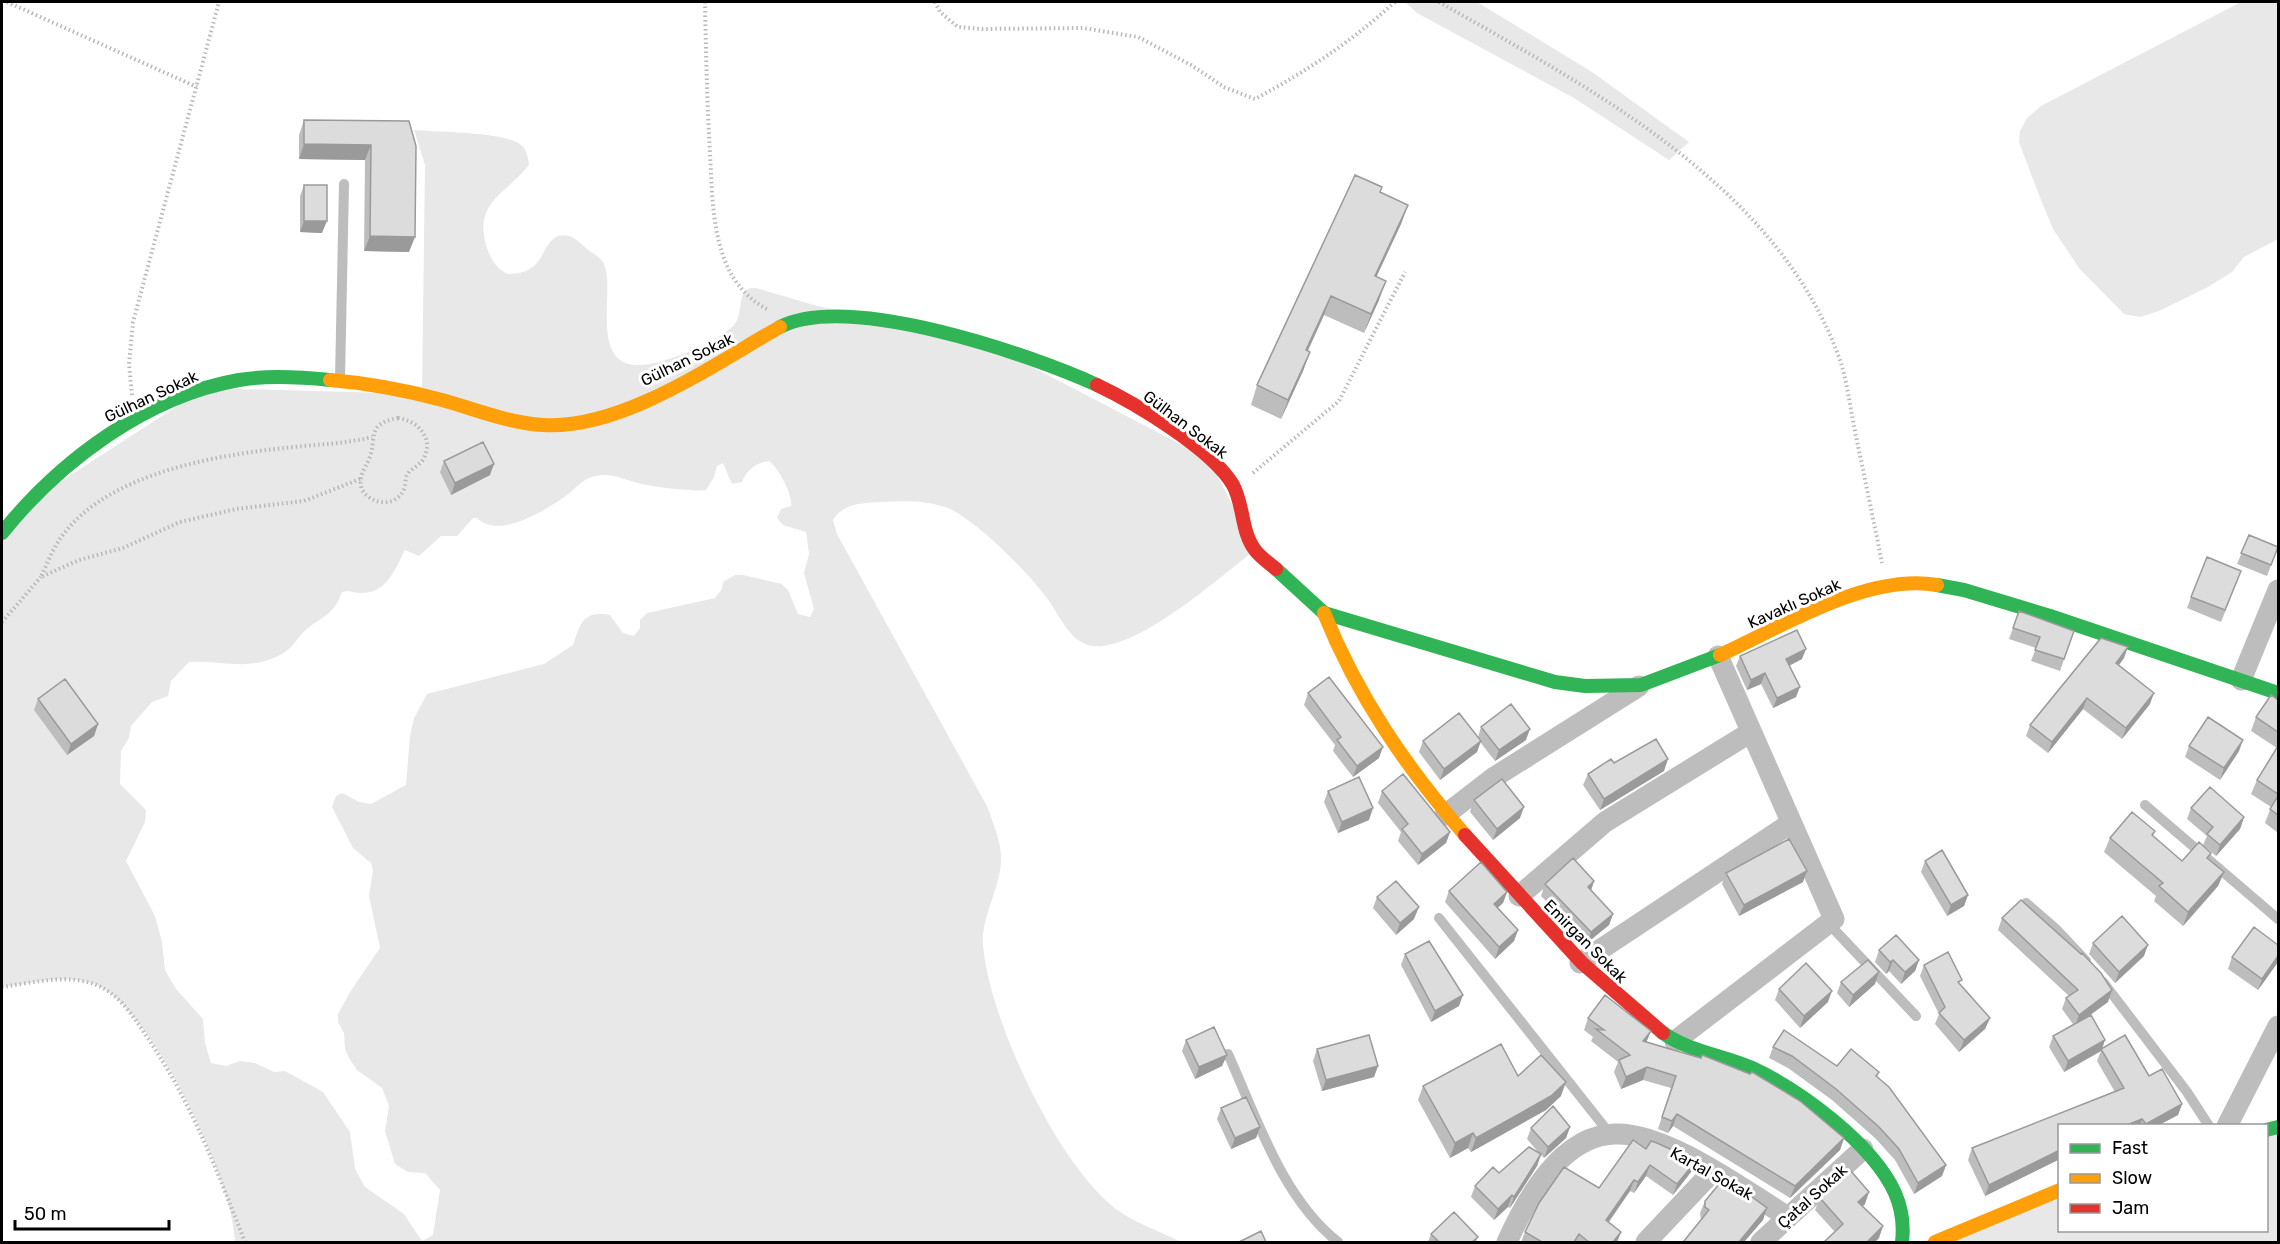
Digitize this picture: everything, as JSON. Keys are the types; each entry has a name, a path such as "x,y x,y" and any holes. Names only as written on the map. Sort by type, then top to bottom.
{"street":[{"name":"Gülhan Sokak","path":"2,533 39,487 73,457 135,420 226,382 283,378 340,382 422,395 514,419 562,425 597,418 644,399 729,359 790,322 811,317 839,316 884,322 986,343 1032,358 1118,395 1209,459 1235,488"},
{"path":"1235,488 1242,523 1255,550 1323,614"},
{"name":"Kavaklı Sokak","path":"1323,614 1555,682 1609,688 1641,685 1718,656 1831,603 1887,585 1918,582 1964,590 2050,616 2278,693"},
{"path":"2241,680 2278,590"},
{"name":"Emirgan Sokak","path":"1323,614 1342,660 1368,705 1445,815 1580,963 1612,992 1675,1041 1749,1066 1782,1086 1863,1149 1886,1176 1899,1203 1904,1223 1902,1242"},
{"path":"1675,1041 1834,919 1718,656"},
{"path":"1445,815 1493,778 1592,713 1641,685"},
{"path":"1519,896 1605,822 1751,732"},
{"path":"1580,963 1791,823"},
{"path":"2228,1124 2278,1026"},
{"name":"Kartal Sokak","path":"1507,1242 1528,1199 1542,1178 1581,1145 1610,1134 1644,1138 1693,1159 1788,1217"},
{"name":"Çatal Sokak","path":"1761,1242 1863,1149"},
{"path":"1646,1242 1713,1171"},
{"path":"1935,1242 2058,1191"}],"lane":[{"path":"340,382 344,184"},
{"path":"2145,805 2278,918"},
{"path":"2026,903 2055,928 2108,988 2187,1092 2208,1124"},
{"path":"1439,918 1610,1134"},
{"path":"1828,924 1916,1016"},
{"path":"1228,1054 1296,1198 1317,1224 1338,1242"}],"path":[{"path":"7,2 197,87"},
{"path":"135,420 129,364 133,322 219,2"},
{"path":"705,2 711,178 715,220 721,248 736,282 747,294 759,305 790,322"},
{"path":"935,2 940,12 958,27 1083,28 1138,37 1191,64 1224,87 1255,99 1314,66 1357,35 1395,2"},
{"path":"1438,2 1585,85 1669,144 1746,213 1806,286 1841,364 1887,585"},
{"path":"1235,488 1339,401 1405,272"},
{"path":"405,419 422,431 426,451 420,464 406,477 400,494 391,501 380,502 369,498 362,490 360,479 370,456 372,438 385,422 405,419"},
{"path":"2,621 41,577 61,536 97,502 116,490 184,466 260,452 372,438"},
{"path":"41,577 79,560 123,548 180,522 236,509 304,501 360,479"},
{"path":"2,987 55,980 80,980 101,987 119,1000 133,1016 162,1059 196,1120 245,1242"}],"shaded area":[{"path":"1405,2 1477,2 1592,72 1689,142 1669,160 1574,98 1417,13"},
{"path":"2241,2 2278,2 2278,239 2244,257 2232,272 2208,287 2159,311 2140,317 2124,314 2079,268 2053,229 2019,142 2020,131 2027,118 2041,106"},
{"path":"414,130 485,135 512,140 520,144 527,153 529,165 494,200 484,218 483,230 489,254 494,263 504,272 515,274 534,266 552,240 562,235 574,239 598,257 604,264 607,275 607,319 611,348 618,358 629,364 640,365 669,359 700,347 726,332 737,320 745,291 749,288 756,288 817,306 986,343 1209,459 1255,550 1177,610 1154,625 1110,645 1092,646 1078,640 1041,590 1016,563 971,522 945,507 929,503 897,501 867,503 842,510 833,520 837,534 988,808 999,840 1001,861 985,924 983,945 988,976 998,1011 1030,1088 1071,1159 1094,1188 1123,1214 1181,1242 235,1242 231,1215 221,1181 188,1103 144,1030 122,1004 101,987 77,980 52,980 2,987 2,533 20,508 205,388 422,394 425,165","holes":["769,461 777,469 791,501 791,506 781,509 777,518 783,525 806,532 809,554 804,573 814,609 810,617 798,614 788,590 782,584 743,575 735,575 723,582 722,589 715,598 647,613 640,620 640,628 634,636 623,633 610,615 593,615 580,625 573,645 544,664 427,694 414,718 410,736 406,785 371,804 359,802 342,793 336,796 332,807 353,848 371,863 373,870 369,896 380,948 350,992 338,1014 338,1022 344,1033 345,1049 349,1058 357,1070 382,1088 389,1106 385,1131 395,1164 408,1172 425,1173 440,1190 433,1235 422,1241 404,1214 365,1187 355,1169 350,1132 323,1092 285,1071 274,1072 255,1063 240,1061 226,1066 211,1063 205,1043 203,1019 176,989 165,970 162,942 155,916 126,861 145,822 146,810 120,784 121,751 129,738 131,726 152,702 168,696 171,681 189,662 249,664 261,662 285,652 305,631 336,605 342,592 360,593 377,589 389,579 405,550 419,556 441,536 457,536 473,518 497,526 522,520 547,508 583,481 596,476 616,476 642,484 685,490 706,490 714,477 717,466 723,463 732,484 742,482 746,474 756,465"]},
{"path":"2278,1127 2278,1242 1935,1242 2058,1190 2058,1232 2268,1232 2268,1130"}],"building":[{"path":"304,120 409,121 416,146 415,237 370,236 371,145 304,144"},
{"path":"1355,175 1382,187 1380,192 1408,205 1375,276 1386,281 1371,314 1331,296 1306,350 1310,352 1288,400 1257,385"},
{"path":"304,185 327,185 327,221 304,221"},
{"path":"483,442 494,464 455,483 444,461"},
{"path":"2249,535 2278,547 2271,565 2241,553"},
{"path":"2207,557 2241,571 2225,610 2191,597"},
{"path":"2019,611 2074,631 2064,659 2035,650 2040,637 2013,628"},
{"path":"1797,630 1806,649 1786,659 1800,687 1777,698 1765,673 1751,680 1740,656"},
{"path":"2101,638 2128,647 2116,663 2154,693 2126,728 2087,698 2052,742 2030,725"},
{"path":"1329,677 1383,747 1357,766 1337,740 1341,737 1308,693"},
{"path":"65,679 98,724 71,744 38,699"},
{"path":"2271,695 2278,700 2278,732 2256,717"},
{"path":"1511,704 1530,729 1499,750 1481,727"},
{"path":"1459,713 1481,741 1444,769 1423,741"},
{"path":"2208,717 2243,740 2224,768 2189,746"},
{"path":"1656,739 1668,759 1604,799 1588,774 1611,759 1614,763"},
{"path":"2278,746 2278,794 2257,780"},
{"path":"1403,774 1450,832 1422,854 1402,829 1408,824 1382,791"},
{"path":"1359,777 1373,808 1342,822 1328,791"},
{"path":"1502,779 1524,807 1497,829 1474,800"},
{"path":"2210,787 2244,817 2220,845 2207,834 2213,827 2191,808"},
{"path":"2278,796 2278,815 2270,809"},
{"path":"2132,812 2155,831 2152,835 2182,861 2199,842 2211,853 2207,858 2224,872 2188,912 2159,886 2163,883 2110,838"},
{"path":"1789,839 1807,871 1744,905 1726,873"},
{"path":"1942,850 1968,895 1951,905 1925,861"},
{"path":"1573,858 1594,881 1588,887 1613,914 1591,932 1545,884"},
{"path":"1481,862 1507,892 1494,904 1518,930 1499,947 1449,891"},
{"path":"1396,881 1419,907 1400,923 1377,897"},
{"path":"2021,900 2082,953 2101,973 2112,990 2079,1015 2066,998 2078,990 2002,918"},
{"path":"2122,916 2148,945 2119,972 2093,943"},
{"path":"2254,927 2278,945 2278,956 2262,979 2232,957"},
{"path":"1896,935 1919,960 1905,972 1893,960 1890,962 1879,950"},
{"path":"1429,941 1463,995 1435,1011 1405,954"},
{"path":"1948,952 1962,980 1958,982 1990,1018 1964,1040 1939,1013 1945,1007 1924,965"},
{"path":"1868,960 1879,972 1853,995 1841,982"},
{"path":"1806,963 1832,991 1804,1016 1779,989"},
{"path":"1605,995 1651,1031 1643,1041 1701,1058 1702,1055 1750,1074 1752,1072 1800,1101 1844,1138 1795,1186 1677,1114 1672,1121 1662,1117 1676,1076 1647,1067 1626,1077 1619,1060 1630,1055 1596,1029 1604,1030 1588,1018"},
{"path":"2091,1015 2105,1040 2068,1061 2053,1036"},
{"path":"1214,1027 1227,1055 1199,1067 1186,1040"},
{"path":"1784,1030 1837,1066 1851,1049 1879,1072 1876,1076 1889,1087 1946,1165 1918,1183 1899,1149 1879,1127 1836,1089 1792,1056 1773,1047"},
{"path":"1369,1035 1378,1066 1326,1080 1317,1049"},
{"path":"2125,1035 2149,1076 2162,1069 2182,1104 2146,1124 2142,1119 2130,1124 2058,1124 2058,1151 1989,1185 1972,1148 2124,1088 2101,1049"},
{"path":"1501,1044 1518,1076 1541,1055 1566,1082 1551,1096 1476,1138 1473,1133 1455,1143 1423,1086"},
{"path":"1246,1097 1260,1127 1235,1138 1221,1108"},
{"path":"1553,1106 1570,1127 1548,1147 1531,1128"},
{"path":"1633,1140 1646,1149 1651,1141 1657,1143 1696,1161 1677,1184 1650,1165 1638,1182 1634,1180 1606,1220 1621,1232 1613,1242 1589,1242 1579,1234 1574,1242 1542,1242 1525,1232 1539,1203 1564,1167 1599,1188"},
{"path":"1529,1147 1541,1154 1514,1197 1512,1195 1498,1209 1475,1186 1493,1167 1499,1173"},
{"path":"1850,1170 1869,1192 1858,1202 1883,1226 1867,1242 1824,1242 1843,1224 1820,1198"},
{"path":"1725,1177 1767,1208 1739,1242 1684,1241 1709,1210 1705,1207 1705,1201"},
{"path":"1454,1212 1478,1237 1472,1242 1439,1242 1431,1234"},
{"path":"1261,1231 1266,1242 1239,1242"}],"traffic: fast":[{"path":"780,327 811,318 849,317 893,322 939,331 985,344 1067,372 1097,385"},
{"path":"2,533 50,481 78,458 107,436 171,401 204,388 250,378 284,377 330,380"},
{"path":"1276,569 1324,613 1555,682 1585,686 1641,685 1720,655"},
{"path":"1937,585 1964,590 2050,616 2278,693"},
{"path":"1663,1033 1684,1045 1752,1068 1792,1090 1833,1120 1853,1138 1885,1174 1899,1205 1903,1229 1902,1242"},
{"path":"2268,1130 2278,1127"}],"traffic: slow":[{"path":"330,380 414,393 517,422 543,425 573,424 604,417 666,392 780,327"},
{"path":"1720,655 1798,617 1855,594 1910,583 1937,585"},
{"path":"1324,613 1352,674 1385,730 1403,757 1465,835"},
{"path":"1935,1242 2058,1191"}],"traffic: jam":[{"path":"1097,385 1171,428 1191,442 1223,471 1237,493 1250,543 1259,555 1276,569"},
{"path":"1465,835 1582,963 1663,1033"}]}
